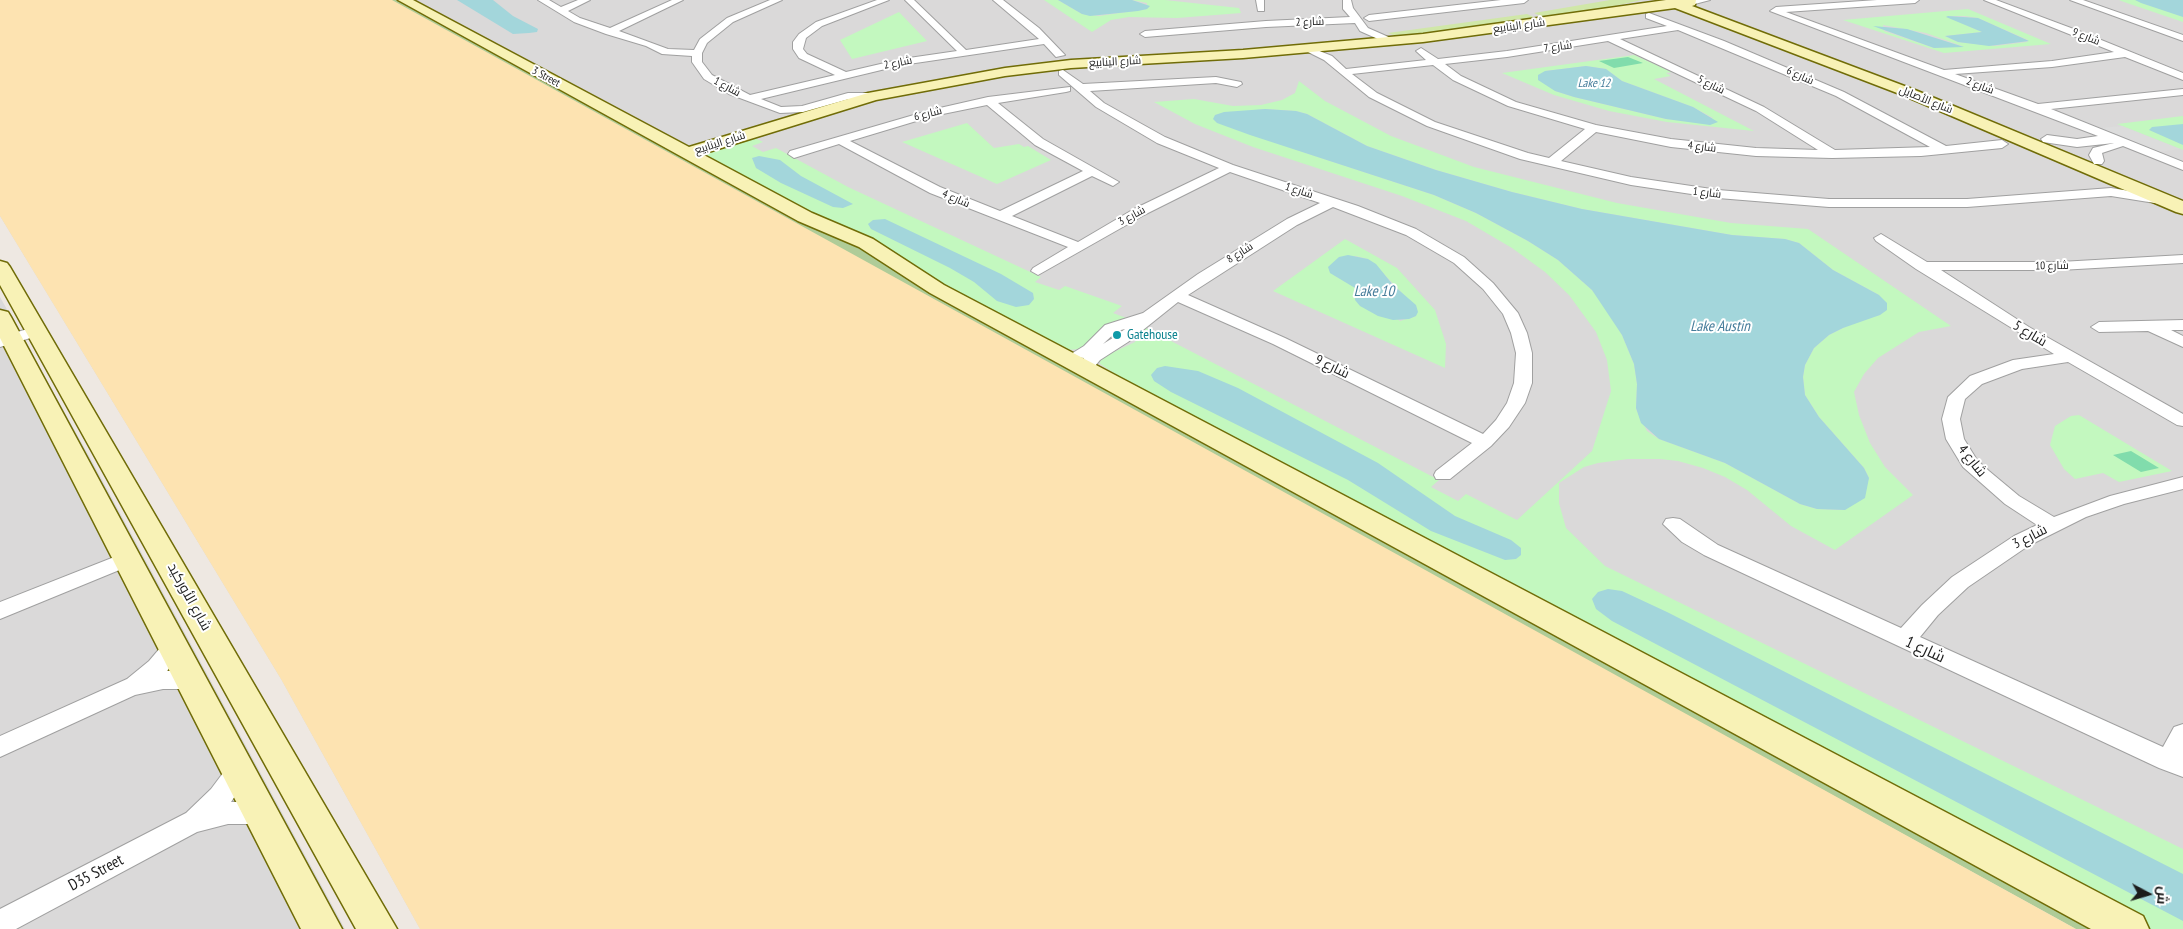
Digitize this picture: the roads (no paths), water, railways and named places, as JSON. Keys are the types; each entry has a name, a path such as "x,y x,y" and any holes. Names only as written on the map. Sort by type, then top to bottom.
{"street":[{"name":"3 Street","path":"404,0 805,216 876,249 937,289 2129,929"},
{"path":"542,0 559,11 609,32 650,44 669,53 697,52 703,41 720,26 778,0"},
{"path":"559,11 586,0"},
{"path":"609,32 679,0"},
{"path":"842,74 803,56 798,49 798,42 802,36 820,24 885,0"},
{"path":"909,0 963,52"},
{"path":"997,0 1048,41 1060,55"},
{"path":"1347,0 1348,9 1363,22 1364,30 1394,41"},
{"path":"1438,0 1436,5 1444,10"},
{"path":"1363,22 1524,0"},
{"name":"شارع 2","path":"1915,0 1775,11 2035,107 2183,166"},
{"name":"شارع 9","path":"1988,0 2127,53 2183,77"},
{"path":"2074,0 2183,38"},
{"name":"شارع الينابيع","path":"688,153 779,117 963,78 1038,68 1335,47 1394,41 1552,21 1681,1"},
{"name":"شارع الأصايل","path":"1681,1 1881,72 2101,161 2179,202"},
{"name":"شارع الأصايل","path":"1681,1 1910,92 2101,161"},
{"name":"شارع 6","path":"1649,16 1680,27 1840,94 1902,125 1944,150"},
{"name":"شارع 2","path":"1145,34 1258,25 1363,22"},
{"name":"شارع 7","path":"1436,63 1611,40 1680,27"},
{"name":"شارع 5","path":"1611,40 1689,74 1760,109 1800,132 1832,154"},
{"name":"شارع 2","path":"750,98 842,74 963,52 1048,41"},
{"path":"1335,47 1333,54 1340,69 1436,63"},
{"name":"شارع 1","path":"1308,49 1324,55 1373,95 1431,124 1498,148 1551,163 1674,188 1821,203 1958,203 2030,200 2102,192 2179,202"},
{"name":"شارع 1","path":"697,52 697,62 708,77 750,98 779,117"},
{"name":"شارع 4","path":"1422,52 1462,81 1499,99 1540,114 1594,128 1711,148 1770,153 1832,154 1944,150 2002,144"},
{"path":"1941,72 2043,64 2127,53"},
{"name":"شارع 1","path":"1063,73 1072,89 1146,133 1229,168 1392,224 1444,250 1488,286 1510,313 1523,343 1525,364 1523,383 1516,403 1503,423 1485,442 1443,475"},
{"path":"1072,89 1216,80 1237,84"},
{"name":"شارع 6","path":"794,154 931,113 988,100 1072,89"},
{"path":"2035,107 2183,92"},
{"path":"988,100 1039,142 1113,182"},
{"path":"1551,163 1594,128"},
{"path":"2047,139 2083,143 2112,138"},
{"name":"شارع 4","path":"839,140 913,179 999,217 1077,246"},
{"path":"2083,143 2101,161 2110,184 2109,188 2102,192"},
{"path":"2101,161 2131,145"},
{"name":"شارع 3","path":"1038,271 1077,246 1162,200 1229,168"},
{"path":"999,217 1092,171"},
{"name":"شارع 8","path":"1075,363 1094,357 1114,345 1127,328 1152,313 1176,295 1260,241 1332,202"},
{"name":"شارع 5","path":"1881,238 1921,266 2069,357 2183,421"},
{"name":"شارع 10","path":"1921,266 2060,266 2183,258"},
{"name":"شارع الأوركيد","path":"0,266 12,332 127,559 322,929"},
{"name":"شارع 9","path":"1176,295 1279,342 1485,442"},
{"path":"2099,327 2183,325"},
{"path":"2151,326 2183,342"},
{"name":"شارع 8","path":"1075,363 1108,330 1127,328"},
{"name":"شارع الأوركيد","path":"12,332 180,582 377,929"},
{"path":"1099,338 1106,343 1114,345"},
{"name":"شارع 4","path":"2053,526 2012,500 1982,475 1970,462 1955,439 1951,419 1956,397 1976,380 2019,364 2069,357"},
{"name":"شارع 3","path":"1904,640 1930,610 1960,582 2021,540 2117,500 2183,483"},
{"name":"شارع 1","path":"1673,524 1689,537 1711,550 2176,764"},
{"path":"0,610 127,559 144,559 162,580 180,582"},
{"path":"0,747 130,687 157,667 174,647"},
{"path":"130,687 163,680 192,680"},
{"path":"2176,764 2183,734"},
{"name":"D35 Street","path":"0,923 191,822 220,797 238,772"},
{"name":"D35 Street","path":"191,822 228,813 261,813"}],"water":[{"path":"457,0 493,0 513,16 538,29 537,32 513,34"},
{"path":"1058,0 1132,0 1150,6 1147,9 1138,11 1090,16 1082,14"},
{"path":"2135,0 2183,0 2183,17 2141,3"},
{"path":"1946,17 1978,18 2029,41 1989,46 1958,42 1945,36 1982,32"},
{"path":"1873,26 1907,29 1964,47 1934,48"},
{"name":"Lake 12","path":"1586,66 1606,69 1622,81 1693,107 1718,122 1710,125 1666,119 1574,97 1555,91 1538,80 1538,75 1545,71"},
{"name":"Lake Austin","path":"1265,109 1296,111 1307,114 1367,146 1436,170 1512,192 1582,209 1732,235 1785,239 1799,243 1833,270 1879,295 1887,303 1887,310 1880,315 1829,335 1814,348 1805,365 1803,377 1805,395 1819,417 1864,468 1869,478 1865,498 1845,510 1817,509 1800,504 1725,463 1659,439 1641,423 1636,408 1637,384 1634,364 1622,335 1592,290 1558,260 1528,241 1476,213 1434,195 1250,135 1217,123 1213,119 1215,115 1224,112"},
{"path":"2183,124 2183,145 2149,130 2152,127"},
{"path":"759,156 780,160 801,176 853,204 843,208 833,207 781,183 756,168 752,158"},
{"path":"885,219 1001,274 1033,293 1034,299 1029,305 1016,307 997,301 974,282 871,229 868,224 873,220"},
{"name":"Lake 10","path":"1348,255 1368,259 1376,264 1393,285 1416,305 1418,312 1416,316 1409,319 1393,320 1378,316 1360,306 1355,300 1355,288 1330,273 1328,267 1339,257"},
{"path":"1165,366 1198,371 1238,388 1378,463 1455,516 1511,540 1521,548 1521,555 1516,559 1505,560 1431,531 1348,480 1171,392 1154,381 1151,375 1157,368"},
{"path":"1608,589 1622,591 1667,612 2183,874 2183,921 1612,621 1596,609 1592,599 1598,592"}],"place":[{"name":"Gatehouse","path":"1117,335"}]}
